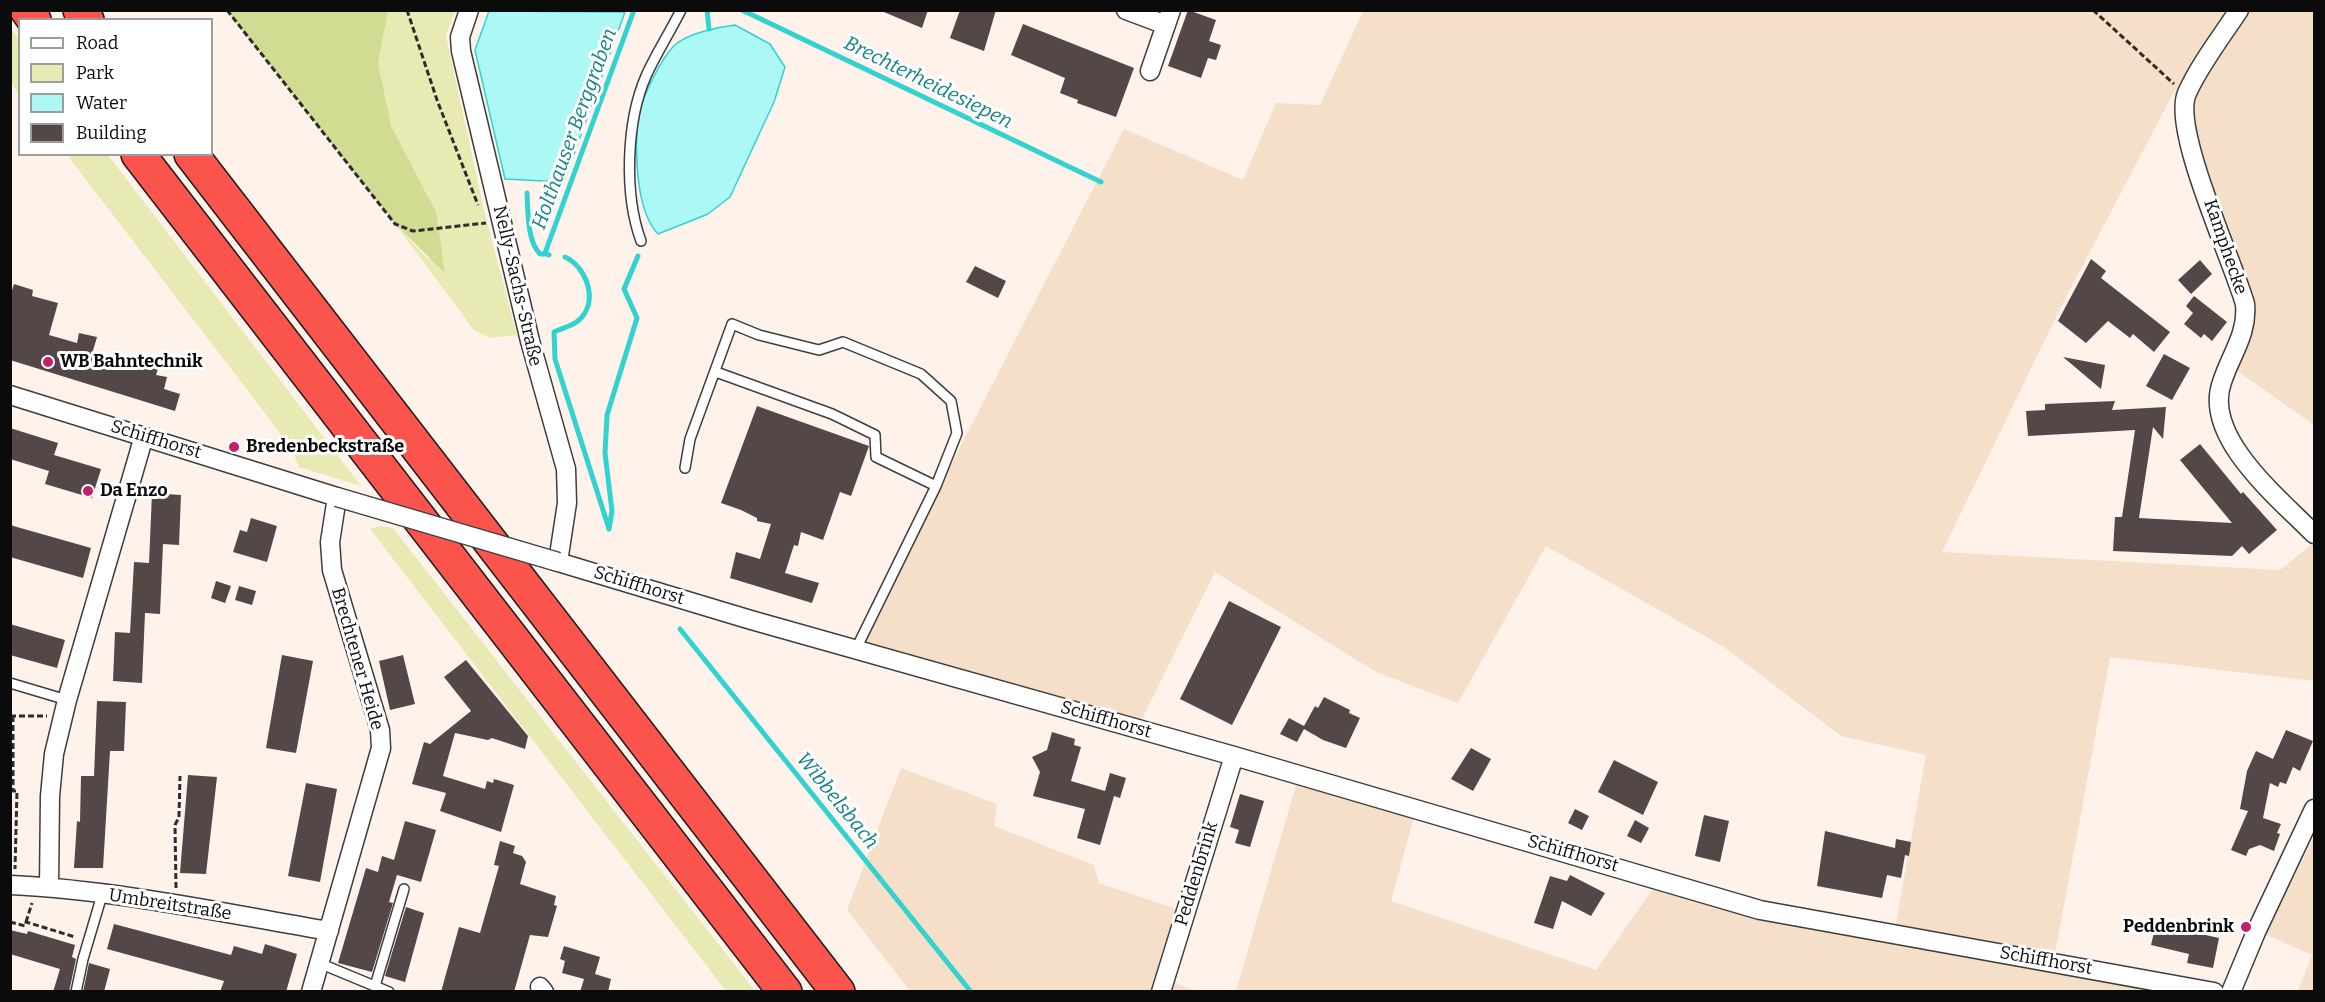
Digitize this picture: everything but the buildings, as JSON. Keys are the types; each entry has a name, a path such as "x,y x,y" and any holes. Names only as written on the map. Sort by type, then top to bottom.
{"highway":[{"path":"140,156 785,992"},
{"path":"193,156 838,992"}],"street":[{"name":"Nelly-Sachs-Straße","path":"469,10 460,37 461,51 538,373 566,469 567,503 564,537 558,562"},
{"path":"1126,10 1169,18 1150,72"},
{"path":"2186,94 2239,10"},
{"name":"Kamphecke","path":"2186,94 2186,125 2192,154 2245,304 2247,321 2221,385 2221,419 2226,434 2239,454 2314,534"},
{"name":"Schiffhorst","path":"10,394 331,498 587,570 751,620 1234,756 1760,910 2214,992"},
{"path":"49,887 50,796 54,754 65,708 144,436"},
{"name":"Brechtener Heide","path":"311,992 381,748 380,730 332,570 331,498"},
{"name":"Peddenbrink","path":"1161,992 1234,756"},
{"path":"2231,992 2256,932 2314,809"},
{"name":"Umbreitstraße","path":"13,885 49,887 174,904 329,931"}],"lane":[{"path":"641,241 633,202 629,151 634,111 646,76 681,10"},
{"path":"685,468 690,439 732,324 759,335 819,350 843,342 921,375 951,401 957,433 936,486 856,649"},
{"path":"716,372 832,414 874,435 876,457 936,486"},
{"path":"10,682 65,708"},
{"path":"375,986 404,889"},
{"path":"76,992 102,894"},
{"path":"319,963 389,992"}],"path":[{"path":"226,10 395,224 413,231 502,220"},
{"path":"407,10 437,100 478,205 502,220"},
{"path":"2093,10 2186,94"},
{"path":"13,885 17,791 13,791 12,716 65,708"},
{"path":"174,904 177,875 174,869 175,825 179,817 180,776"},
{"path":"10,922 25,926 26,922 88,941"}],"shaded area":[{"path":"1363,11 2314,11 2314,425 2229,365 2247,321 2208,199 2186,95 2175,90 2061,307 1942,552 2280,570 2314,542 2314,681 2110,657 2054,959 2214,991 1236,991 1299,775 1416,810 1391,901 1596,970 1660,879 1894,935 1926,755 1841,736 1724,647 1546,546 1458,703 1376,672 1215,572 1137,729 856,649 1124,129 1243,180 1276,103 1320,105"},
{"path":"901,768 997,804 994,826 1094,865 1099,883 1177,909 1161,977 1196,991 910,991 847,910"},
{"path":"2314,837 2314,991 2298,991 2312,955 2265,934"}],"green space":[{"path":"227,11 388,11 378,63 391,126 436,212 445,273 395,224"},
{"path":"388,11 455,11 446,36 484,210 517,335 490,338 474,330 395,224 429,260 436,212 391,126 377,63"},
{"path":"11,28 18,38 18,93 11,83"},
{"path":"68,156 109,156 361,486 299,467 291,447"},
{"path":"380,526 393,528 755,991 726,991 370,529"}],"water":[{"path":"489,11 625,12 564,182 505,179 475,50"},
{"path":"735,25 770,44 785,67 774,102 730,197 708,214 658,234 645,210 638,177 637,127 644,98 653,78 675,45 695,34"}],"waterway":[{"name":"Holthauser Berggraben","path":"549,255 545,253 634,10"},
{"path":"707,10 709,29"},
{"name":"Brechterheidesiepen","path":"742,10 1101,182"},
{"path":"527,193 529,225 533,242 540,254 546,254"},
{"path":"609,529 612,511 605,453 607,415 637,318 624,289 638,256"},
{"name":"Wibbelsbach","path":"565,257 572,261 583,275 587,283 589,300 587,309 579,320 554,332 555,359 609,529"},
{"name":"Wibbelsbach","path":"680,629 971,992"}],"place":[{"name":"WB Bahntechnik","path":"48,362"},
{"name":"Bredenbeckstraße","path":"234,447"},
{"name":"Da Enzo","path":"88,491"},
{"name":"Peddenbrink","path":"2246,927"}]}
